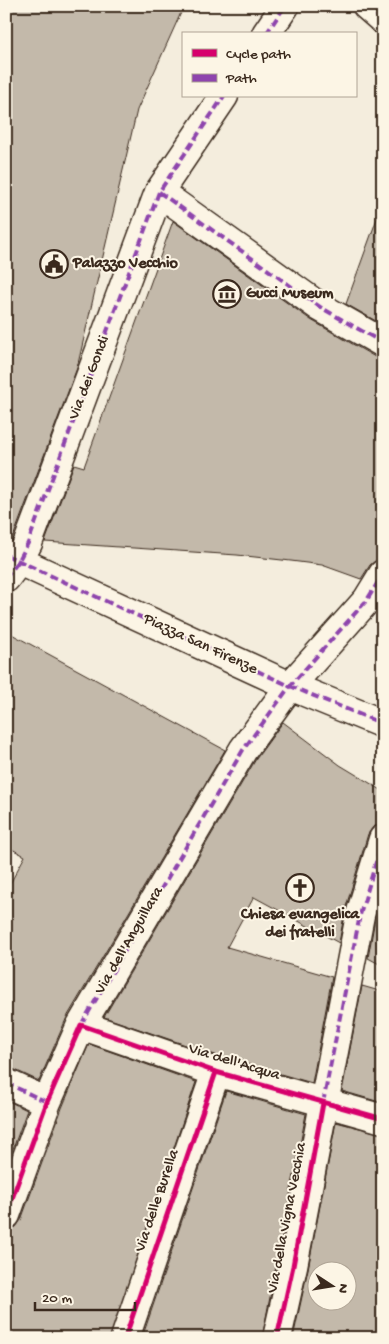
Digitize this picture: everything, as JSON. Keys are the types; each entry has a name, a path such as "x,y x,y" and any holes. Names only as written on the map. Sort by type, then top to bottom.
{"street":[{"path":"267,32 285,6"},
{"path":"367,6 383,20"},
{"name":"Via dei Gondi","path":"10,565 28,543 159,192 223,98"},
{"path":"159,192 320,307 383,343"},
{"name":"Piazza San Firenze","path":"10,565 290,686 383,724"},
{"name":"Via dell'Anguillara","path":"6,1215 47,1102 81,1025 243,750 290,686 367,600 383,574"},
{"name":"Via della Vigna Vecchia","path":"276,1338 293,1266 360,915 383,840"},
{"name":"Via dell'Acqua","path":"81,1025 216,1072 383,1119"},
{"name":"Via delle Burella","path":"125,1338 216,1072"},
{"path":"6,1083 47,1102"}],"building":[{"name":"Palazzo Vecchio","path":"6,6 184,6 137,110 77,368 12,540 6,540"},
{"path":"379,213 383,214 383,325 346,304"},
{"path":"173,221 311,320 375,357 383,359 383,558 370,565 361,579 322,565 291,561 237,555 45,542 74,464 84,467"},
{"path":"6,631 225,750 67,1017 39,1081 13,1069 6,1068 6,891 25,856 6,846"},
{"path":"283,722 340,765 383,791 383,824 373,827 368,834 345,910 339,943 254,897 227,947 332,977 312,1083 221,1057 104,1017 256,759"},
{"path":"383,894 383,966 368,958 375,919"},
{"path":"362,986 383,992 383,1103 342,1091"},
{"path":"89,1044 196,1082 110,1338 6,1338 6,1230 16,1227 21,1220 62,1108"},
{"path":"226,1091 306,1114 262,1338 142,1338"},
{"path":"6,1100 27,1110 6,1168"},
{"path":"336,1122 383,1134 383,1338 293,1338 306,1278 306,1312 356,1312 356,1262 309,1262"}],"marked path":[{"path":"267,32 285,6"},
{"path":"367,6 383,20"},
{"path":"6,578 18,562 28,543 159,192 223,98"},
{"path":"159,192 320,307 383,343"},
{"path":"6,555 290,686 383,724"},
{"path":"81,1025 243,750 290,686 367,600 383,574"},
{"path":"323,1103 360,915 383,839"},
{"path":"6,1083 47,1102"}],"cycle path":[{"path":"6,1215 47,1102 81,1025 216,1072 383,1119"},
{"path":"125,1338 216,1072"},
{"path":"277,1338 293,1266 323,1103"}],"place":[{"name":"Palazzo Vecchio","path":"54,264"},
{"name":"Gucci Museum","path":"227,294"},
{"name":"Chiesa evangelica dei fratelli","path":"300,888"}]}
